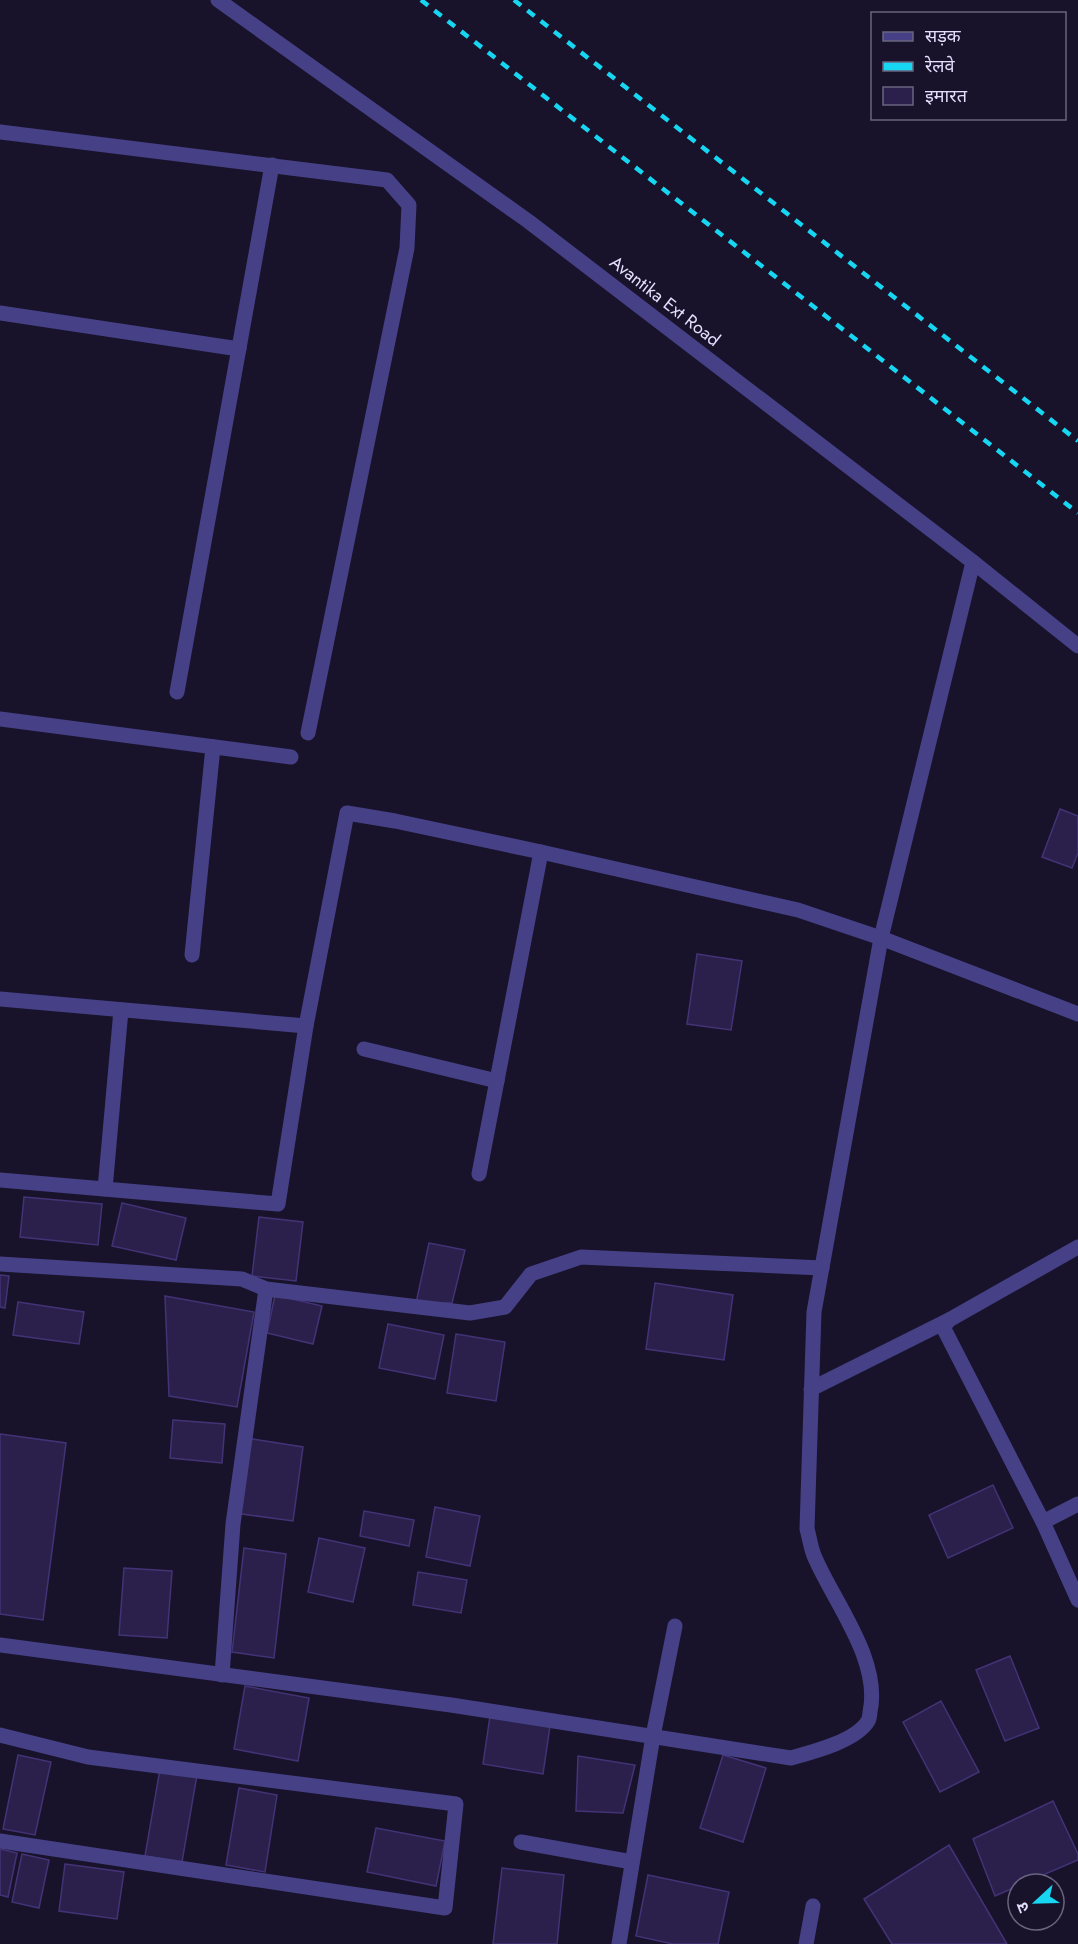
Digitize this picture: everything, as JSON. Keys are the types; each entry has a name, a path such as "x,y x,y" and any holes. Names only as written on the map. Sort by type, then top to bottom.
{"street":[{"name":"Avantika Ext Road","path":"218,0 528,221 973,562 1078,646"},
{"path":"0,132 387,180 409,205 407,248 308,733"},
{"path":"177,692 272,165"},
{"path":"0,314 239,349"},
{"path":"0,1645 451,1705 791,1758 836,1744 859,1730 868,1720 872,1690 865,1655 814,1558 807,1529 814,1312 881,938 973,562"},
{"path":"0,719 291,758"},
{"path":"192,955 213,747"},
{"path":"0,1180 278,1204 306,1026 347,813 542,852 798,909 881,938 1078,1014"},
{"path":"479,1174 542,852"},
{"path":"0,999 306,1026"},
{"path":"105,1189 121,1010"},
{"path":"364,1049 497,1081"},
{"path":"811,1389 948,1320 1078,1247"},
{"path":"0,1264 242,1279 266,1289 470,1313 505,1307 531,1274 581,1257 822,1268"},
{"path":"222,1675 232,1524 266,1289"},
{"path":"948,1320 944,1324 944,1330 1042,1522 1078,1600"},
{"path":"1042,1522 1078,1504"},
{"path":"619,1944 653,1736 675,1626"},
{"path":"0,1735 88,1757 456,1804 445,1908 0,1840"},
{"path":"521,1842 632,1862"},
{"path":"806,1944 813,1906"}],"building":[{"path":"1060,809 1078,816 1078,853 1072,868 1042,857"},
{"path":"697,954 742,961 731,1030 687,1024"},
{"path":"24,1197 102,1204 98,1245 20,1237"},
{"path":"122,1203 186,1218 176,1260 112,1246"},
{"path":"259,1217 303,1222 296,1281 252,1276"},
{"path":"429,1243 465,1250 452,1303 416,1303"},
{"path":"0,1275 9,1276 5,1308 0,1307"},
{"path":"655,1283 733,1295 724,1360 646,1349"},
{"path":"275,1295 322,1306 313,1344 267,1333"},
{"path":"165,1296 254,1312 237,1407 169,1396"},
{"path":"18,1302 84,1312 79,1344 13,1335"},
{"path":"388,1324 444,1335 435,1379 379,1368"},
{"path":"456,1334 505,1342 496,1401 447,1393"},
{"path":"173,1420 225,1424 222,1463 170,1458"},
{"path":"0,1434 66,1443 43,1620 0,1614"},
{"path":"246,1438 303,1447 293,1521 235,1513"},
{"path":"993,1485 1013,1528 948,1558 929,1515"},
{"path":"435,1507 480,1516 470,1566 426,1557"},
{"path":"364,1511 414,1520 409,1546 360,1536"},
{"path":"319,1538 365,1548 353,1602 308,1592"},
{"path":"244,1548 286,1554 274,1658 232,1652"},
{"path":"124,1568 172,1571 167,1638 119,1635"},
{"path":"418,1572 467,1580 461,1613 413,1605"},
{"path":"1010,1656 1039,1728 1005,1741 976,1670"},
{"path":"245,1686 309,1698 298,1761 234,1749"},
{"path":"941,1701 979,1772 940,1792 903,1722"},
{"path":"490,1716 550,1726 543,1774 483,1764"},
{"path":"18,1755 51,1762 35,1835 3,1829"},
{"path":"723,1755 766,1768 743,1842 700,1828"},
{"path":"578,1756 635,1765 623,1813 576,1811"},
{"path":"160,1769 197,1775 182,1862 145,1856"},
{"path":"239,1788 277,1795 265,1872 226,1865"},
{"path":"1053,1801 1078,1854 1078,1860 1050,1872 1006,1872 1006,1891 995,1896 973,1839"},
{"path":"376,1828 445,1841 436,1886 367,1872"},
{"path":"949,1845 1007,1944 892,1944 864,1899"},
{"path":"0,1849 17,1853 8,1897 0,1895"},
{"path":"22,1854 49,1860 39,1908 12,1902"},
{"path":"65,1864 124,1872 117,1919 59,1911"},
{"path":"502,1868 564,1875 557,1944 493,1944"},
{"path":"648,1875 729,1892 718,1944 673,1944 636,1936"}],"railway":[{"path":"421,0 1078,513"},
{"path":"514,0 1078,441"}]}
